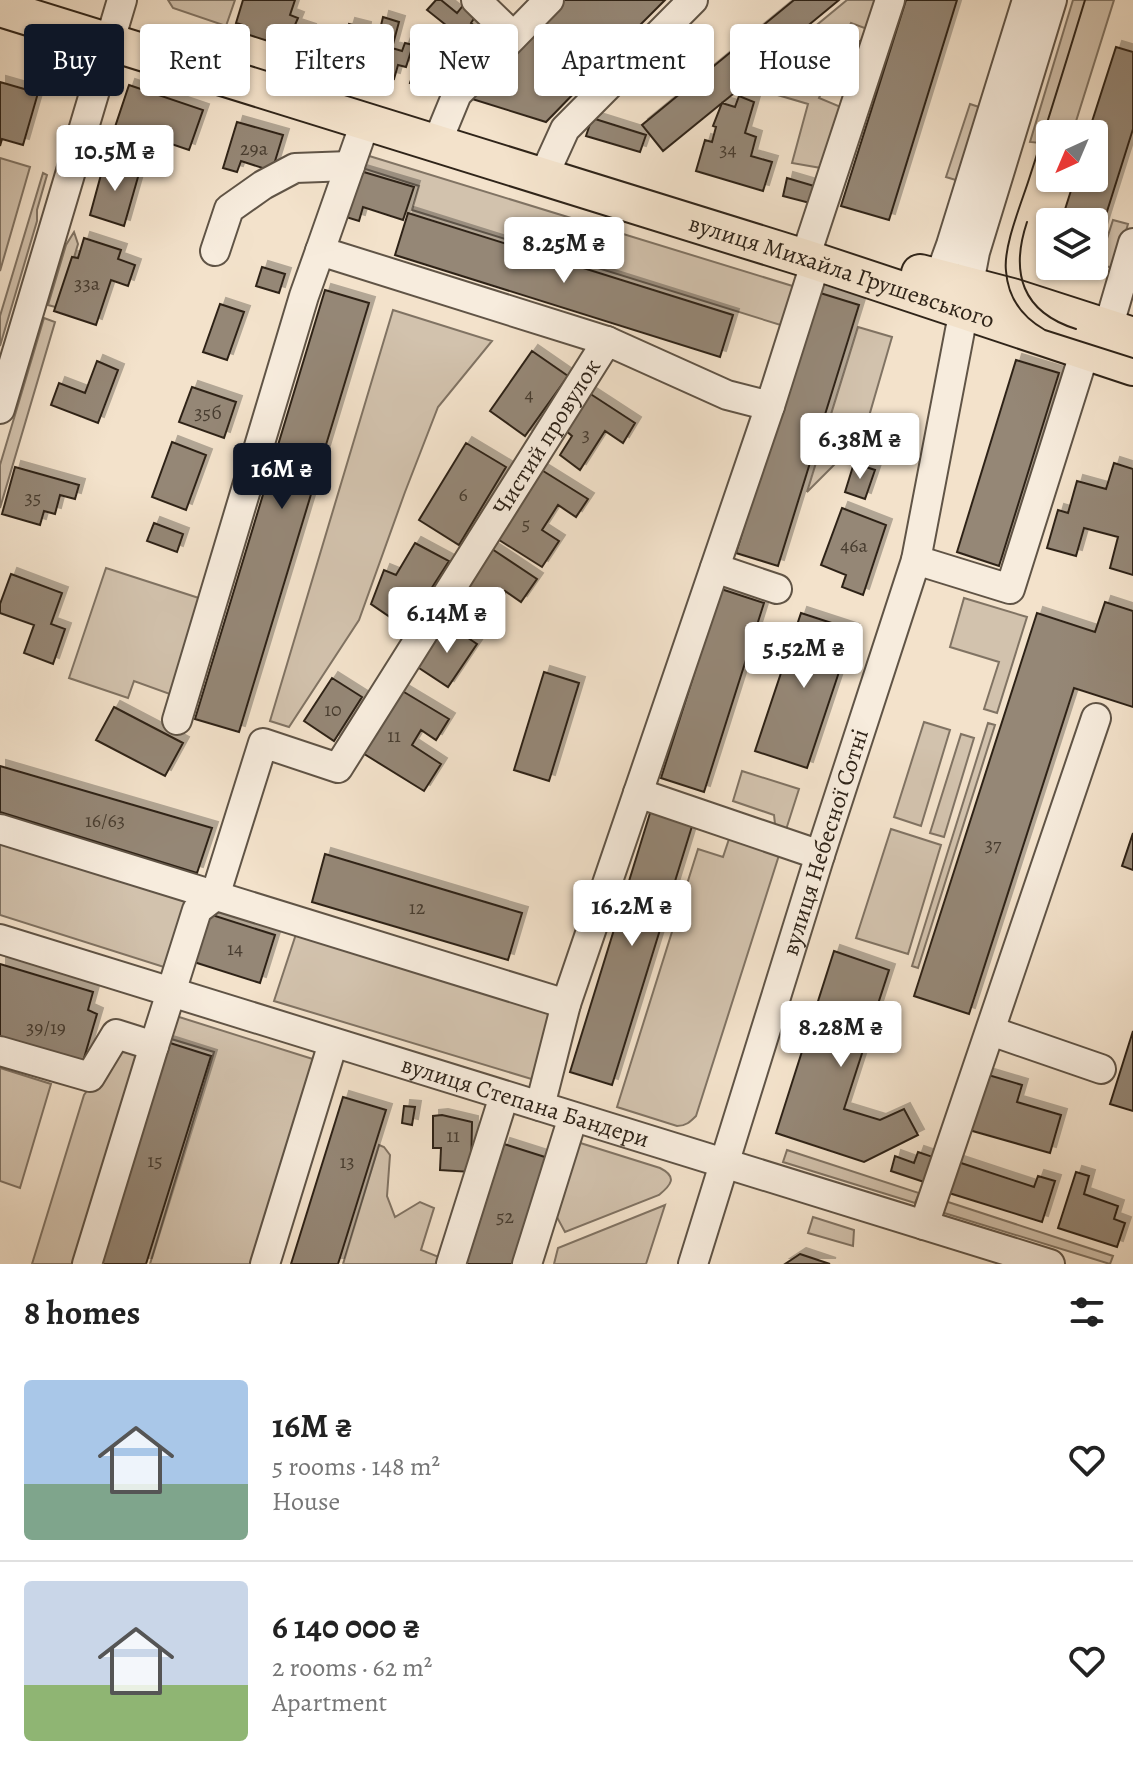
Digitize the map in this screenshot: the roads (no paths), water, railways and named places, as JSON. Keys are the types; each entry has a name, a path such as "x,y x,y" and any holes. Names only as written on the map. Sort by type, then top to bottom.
{"main road":[{"name":"вулиця Михайла Грушевського","path":"28,0 115,22 550,162 810,253"},
{"name":"вулиця Михайла Грушевського","path":"0,8 115,22 365,123 810,253 958,291 1109,338 1133,367"}],"street":[{"path":"476,0 501,24"},
{"path":"518,31 549,0"},
{"path":"550,162 565,129 693,0"},
{"path":"540,1106 566,1004 770,406 810,253 890,0"},
{"name":"вулиця Небесної Сотні","path":"693,1264 820,855 916,560 958,291 956,230 1027,0"},
{"name":"вулиця Небесної Сотні","path":"958,291 975,252 1052,0"},
{"path":"0,409 115,22"},
{"path":"443,128 456,96"},
{"path":"177,720 296,322 365,123"},
{"path":"215,251 229,209 263,185 295,168 350,166"},
{"path":"916,560 1010,589 1109,338 1133,243"},
{"path":"320,251 607,341"},
{"name":"Чистий провулок","path":"215,896 263,743 338,768 607,341 727,395 770,406"},
{"path":"715,568 777,589"},
{"path":"924,1225 1096,718"},
{"path":"638,793 820,855"},
{"path":"0,829 566,1004"},
{"path":"87,1264 197,910 215,896"},
{"name":"вулиця Степана Бандери","path":"0,939 1050,1264"},
{"path":"991,1031 1101,1069"},
{"path":"0,1051 90,1077 116,1034 154,1046"},
{"path":"265,1264 333,1043"},
{"path":"451,1264 504,1096"},
{"path":"527,1264 573,1117"}],"tram line":[{"path":"1085,0 1010,237 1007,281 1018,306 1029,319 1045,330 1133,358"},
{"path":"1027,222 1020,258 1025,288 1043,312 1076,329"}]}
